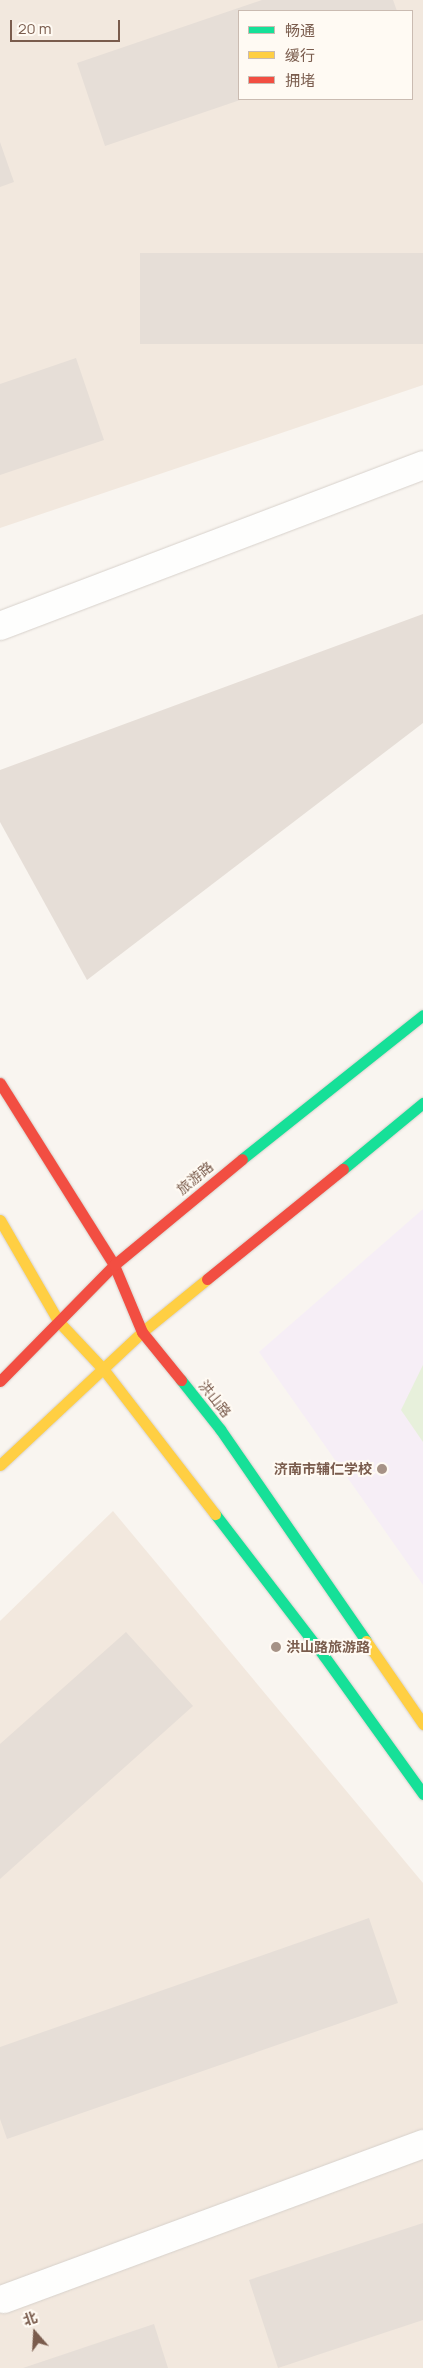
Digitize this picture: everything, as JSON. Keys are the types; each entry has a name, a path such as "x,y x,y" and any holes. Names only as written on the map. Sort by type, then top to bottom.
{"main road":[{"name":"旅游路","path":"0,1381 114,1265 333,1084 423,1015"},
{"name":"洪山路","path":"0,1083 114,1265 142,1332 220,1429 423,1724"},
{"path":"0,1465 104,1370 142,1332 423,1103"},
{"path":"0,1220 58,1322 104,1370 324,1656 423,1794"}],"street":[{"path":"0,626 423,465"},
{"path":"4,2299 423,2144"}],"shaded area":[{"path":"0,0 423,0 423,385 0,528"},
{"name":"济南市辅仁学校","path":"423,1209 423,1585 259,1352"},
{"path":"113,1511 423,1883 423,2368 0,2368 0,1621"}],"green space":[{"path":"423,1365 423,1442 401,1410"}],"building":[{"path":"262,0 393,0 397,10 238,10 238,100 240,100 105,146 77,63"},
{"path":"0,142 14,182 0,187"},
{"path":"140,253 423,253 423,344 140,344"},
{"path":"76,358 104,440 0,475 0,384"},
{"path":"423,614 423,723 87,980 0,822 0,770"},
{"path":"126,1632 193,1706 0,1879 0,1744"},
{"path":"369,1918 398,2003 7,2139 0,2119 0,2047"},
{"path":"423,2223 423,2320 278,2368 249,2280"},
{"path":"154,2324 168,2368 23,2368"}],"traffic: fast":[{"path":"242,1159 423,1015"},
{"path":"343,1169 423,1103"},
{"path":"181,1380 220,1429 366,1641"},
{"path":"215,1514 324,1656 423,1794"}],"traffic: slow":[{"path":"0,1220 59,1322 104,1370 215,1514"},
{"path":"0,1465 142,1332 207,1279"},
{"path":"366,1641 423,1724"}],"traffic: jam":[{"path":"0,1083 114,1265 142,1332 181,1380"},
{"path":"0,1381 114,1265 242,1159"},
{"path":"207,1279 343,1169"}],"place":[{"name":"济南市辅仁学校","path":"382,1469"},
{"name":"洪山路旅游路","path":"276,1647"}]}
